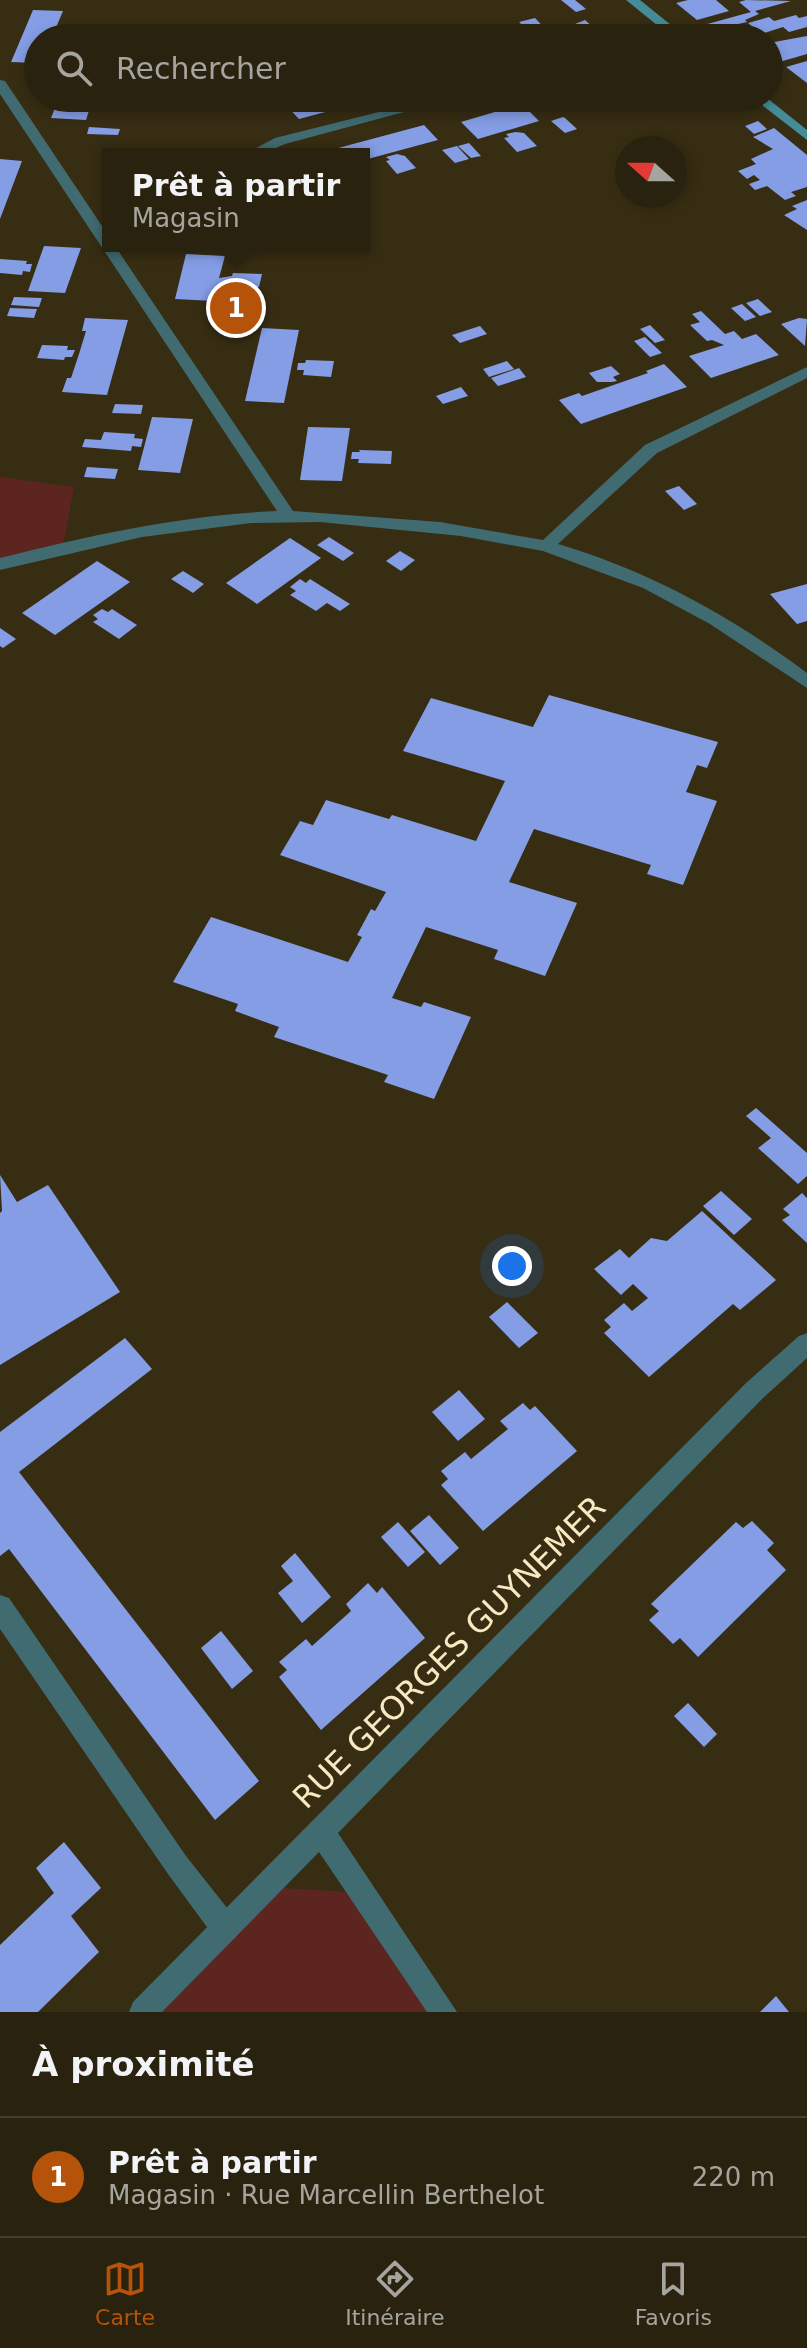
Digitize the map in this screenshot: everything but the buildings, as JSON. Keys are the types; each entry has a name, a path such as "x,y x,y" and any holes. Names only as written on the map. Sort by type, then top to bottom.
{"street":[{"path":"632,0 659,24"},
{"path":"0,84 102,237"},
{"path":"265,148 280,141 395,112"},
{"path":"777,112 807,136"},
{"path":"112,252 288,516"},
{"path":"546,546 651,449 807,372"},
{"path":"0,564 164,529 288,516 429,525 546,546 657,588 799,665 807,682"},
{"name":"RUE GEORGES GUYNEMER","path":"143,2012 754,1391 807,1343"},
{"path":"0,1607 177,1865 225,1928"},
{"path":"321,1831 443,2012"}],"shaded area":[{"path":"0,477 74,487 62,551 0,564"},
{"path":"266,1887 365,1893 443,2012 161,2012"}],"place":[{"name":"Prêt à partir","path":"236,308"}]}
